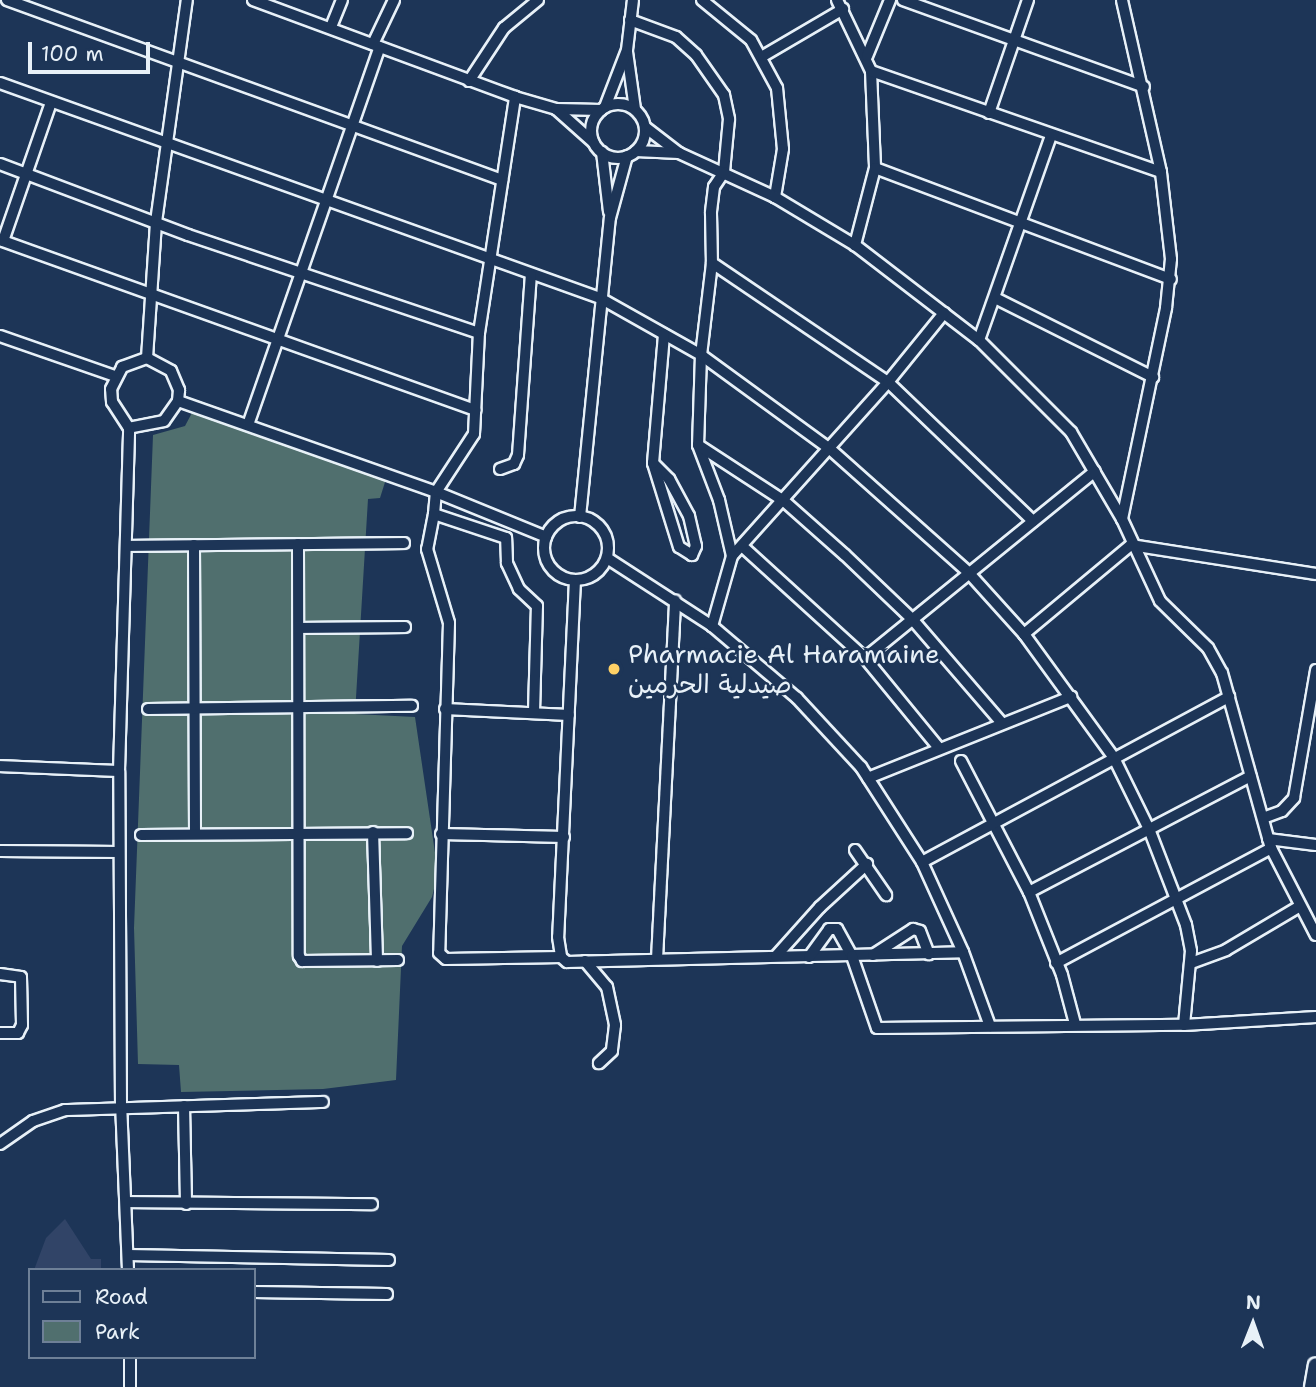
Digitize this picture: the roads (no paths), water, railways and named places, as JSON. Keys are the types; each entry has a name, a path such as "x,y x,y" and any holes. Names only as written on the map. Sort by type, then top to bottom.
{"main road":[{"path":"1312,1387 1316,1365"}],"street":[{"path":"7,0 177,61 274,100 352,124 502,180"},
{"path":"147,358 149,294 156,222 187,0"},
{"path":"253,0 470,81 556,109 603,108 620,104 635,109"},
{"path":"331,27 342,0"},
{"path":"248,425 276,337 302,272 394,0"},
{"path":"470,81 504,28 538,0"},
{"path":"610,218 598,147 592,128 626,50 633,0"},
{"path":"702,0 736,25 763,56 784,117 775,197"},
{"path":"867,56 890,0"},
{"path":"903,0 1144,87"},
{"path":"989,113 1028,0"},
{"path":"1122,0 1144,87 1171,240 1171,279 1122,519"},
{"path":"763,56 840,4 867,56 871,71 874,168 855,245"},
{"path":"630,20 676,37 712,73 724,95 729,118 724,172 714,187 712,263 701,355 698,445 719,500 732,556 712,626"},
{"path":"626,50 635,109 645,127 679,153 775,197 855,245 979,340 1071,432 1122,519 1131,545 1168,612 1208,648 1229,697 1270,843 1316,935"},
{"path":"871,71 1161,172"},
{"path":"0,83 327,197 600,298 701,355 830,449 968,572 1024,634 1114,758 1149,829 1177,898 1189,938 1191,963 1184,1025"},
{"path":"515,97 479,333 471,443 436,492 427,549 449,623 437,928 441,957 561,957 585,961 963,952"},
{"path":"51,102 2,240 475,410"},
{"path":"556,109 598,147 632,153 679,153"},
{"path":"580,517 610,218 632,153 645,127"},
{"path":"979,340 1051,135"},
{"path":"0,163 156,222 479,333"},
{"path":"874,168 1171,279"},
{"path":"712,263 888,382 1033,521"},
{"path":"500,469 514,464 518,457 531,274"},
{"path":"995,298 1153,377"},
{"path":"732,556 830,449 944,313"},
{"path":"653,463 669,479 689,516 696,546 692,555 679,547 653,463 664,334"},
{"path":"0,336 114,376"},
{"path":"128,1268 121,1105 119,771 129,428 112,402 114,376 132,361 147,358 172,371 179,390 178,401 164,421 129,428"},
{"path":"178,401 436,492 546,537"},
{"path":"698,445 784,501 913,620 1001,722"},
{"path":"865,658 1096,471"},
{"path":"433,514 506,538"},
{"path":"580,517 601,527 609,548 607,558 595,575 575,580 555,572 548,563 546,537 563,519 580,517"},
{"path":"510,522 506,538 507,563 519,589 537,606 534,712"},
{"path":"127,546 404,543"},
{"path":"298,544 299,956 302,961 398,960"},
{"path":"194,545 195,834"},
{"path":"1024,634 1131,545 1316,574"},
{"path":"743,547 865,658 938,747"},
{"path":"607,558 712,626 817,717 868,778 922,862 963,952 990,1026"},
{"path":"561,957 558,937 575,580"},
{"path":"657,959 675,600"},
{"path":"299,628 405,627"},
{"path":"1263,818 1282,811 1294,798 1316,670"},
{"path":"868,778 938,747 1071,697"},
{"path":"922,862 1229,697"},
{"path":"148,709 412,706"},
{"path":"445,709 569,715"},
{"path":"961,761 1029,892 1056,963 1075,1024"},
{"path":"0,766 119,771"},
{"path":"1029,892 1251,776"},
{"path":"373,832 377,961"},
{"path":"141,835 407,833"},
{"path":"441,834 564,837"},
{"path":"1056,963 1177,898 1270,843 1316,845"},
{"path":"855,850 886,895"},
{"path":"0,851 119,852"},
{"path":"776,956 820,907 867,864"},
{"path":"1191,963 1226,950 1300,906"},
{"path":"808,957 835,928 852,956 877,1028 1184,1025 1316,1017"},
{"path":"873,956 913,929 920,931 929,954"},
{"path":"585,961 607,987 615,1025 611,1051 599,1063"},
{"path":"0,974 22,977 22,1025 18,1033 0,1033"},
{"path":"0,1144 33,1121 56,1113 121,1105 323,1102"},
{"path":"184,1106 186,1204"},
{"path":"126,1202 372,1204"},
{"path":"128,1255 389,1260"},
{"path":"256,1292 387,1294"},
{"path":"130,1359 130,1387"}],"place":[{"name":"Pharmacie Al Haramaine صيدلية الحرمين","path":"614,669"}]}
